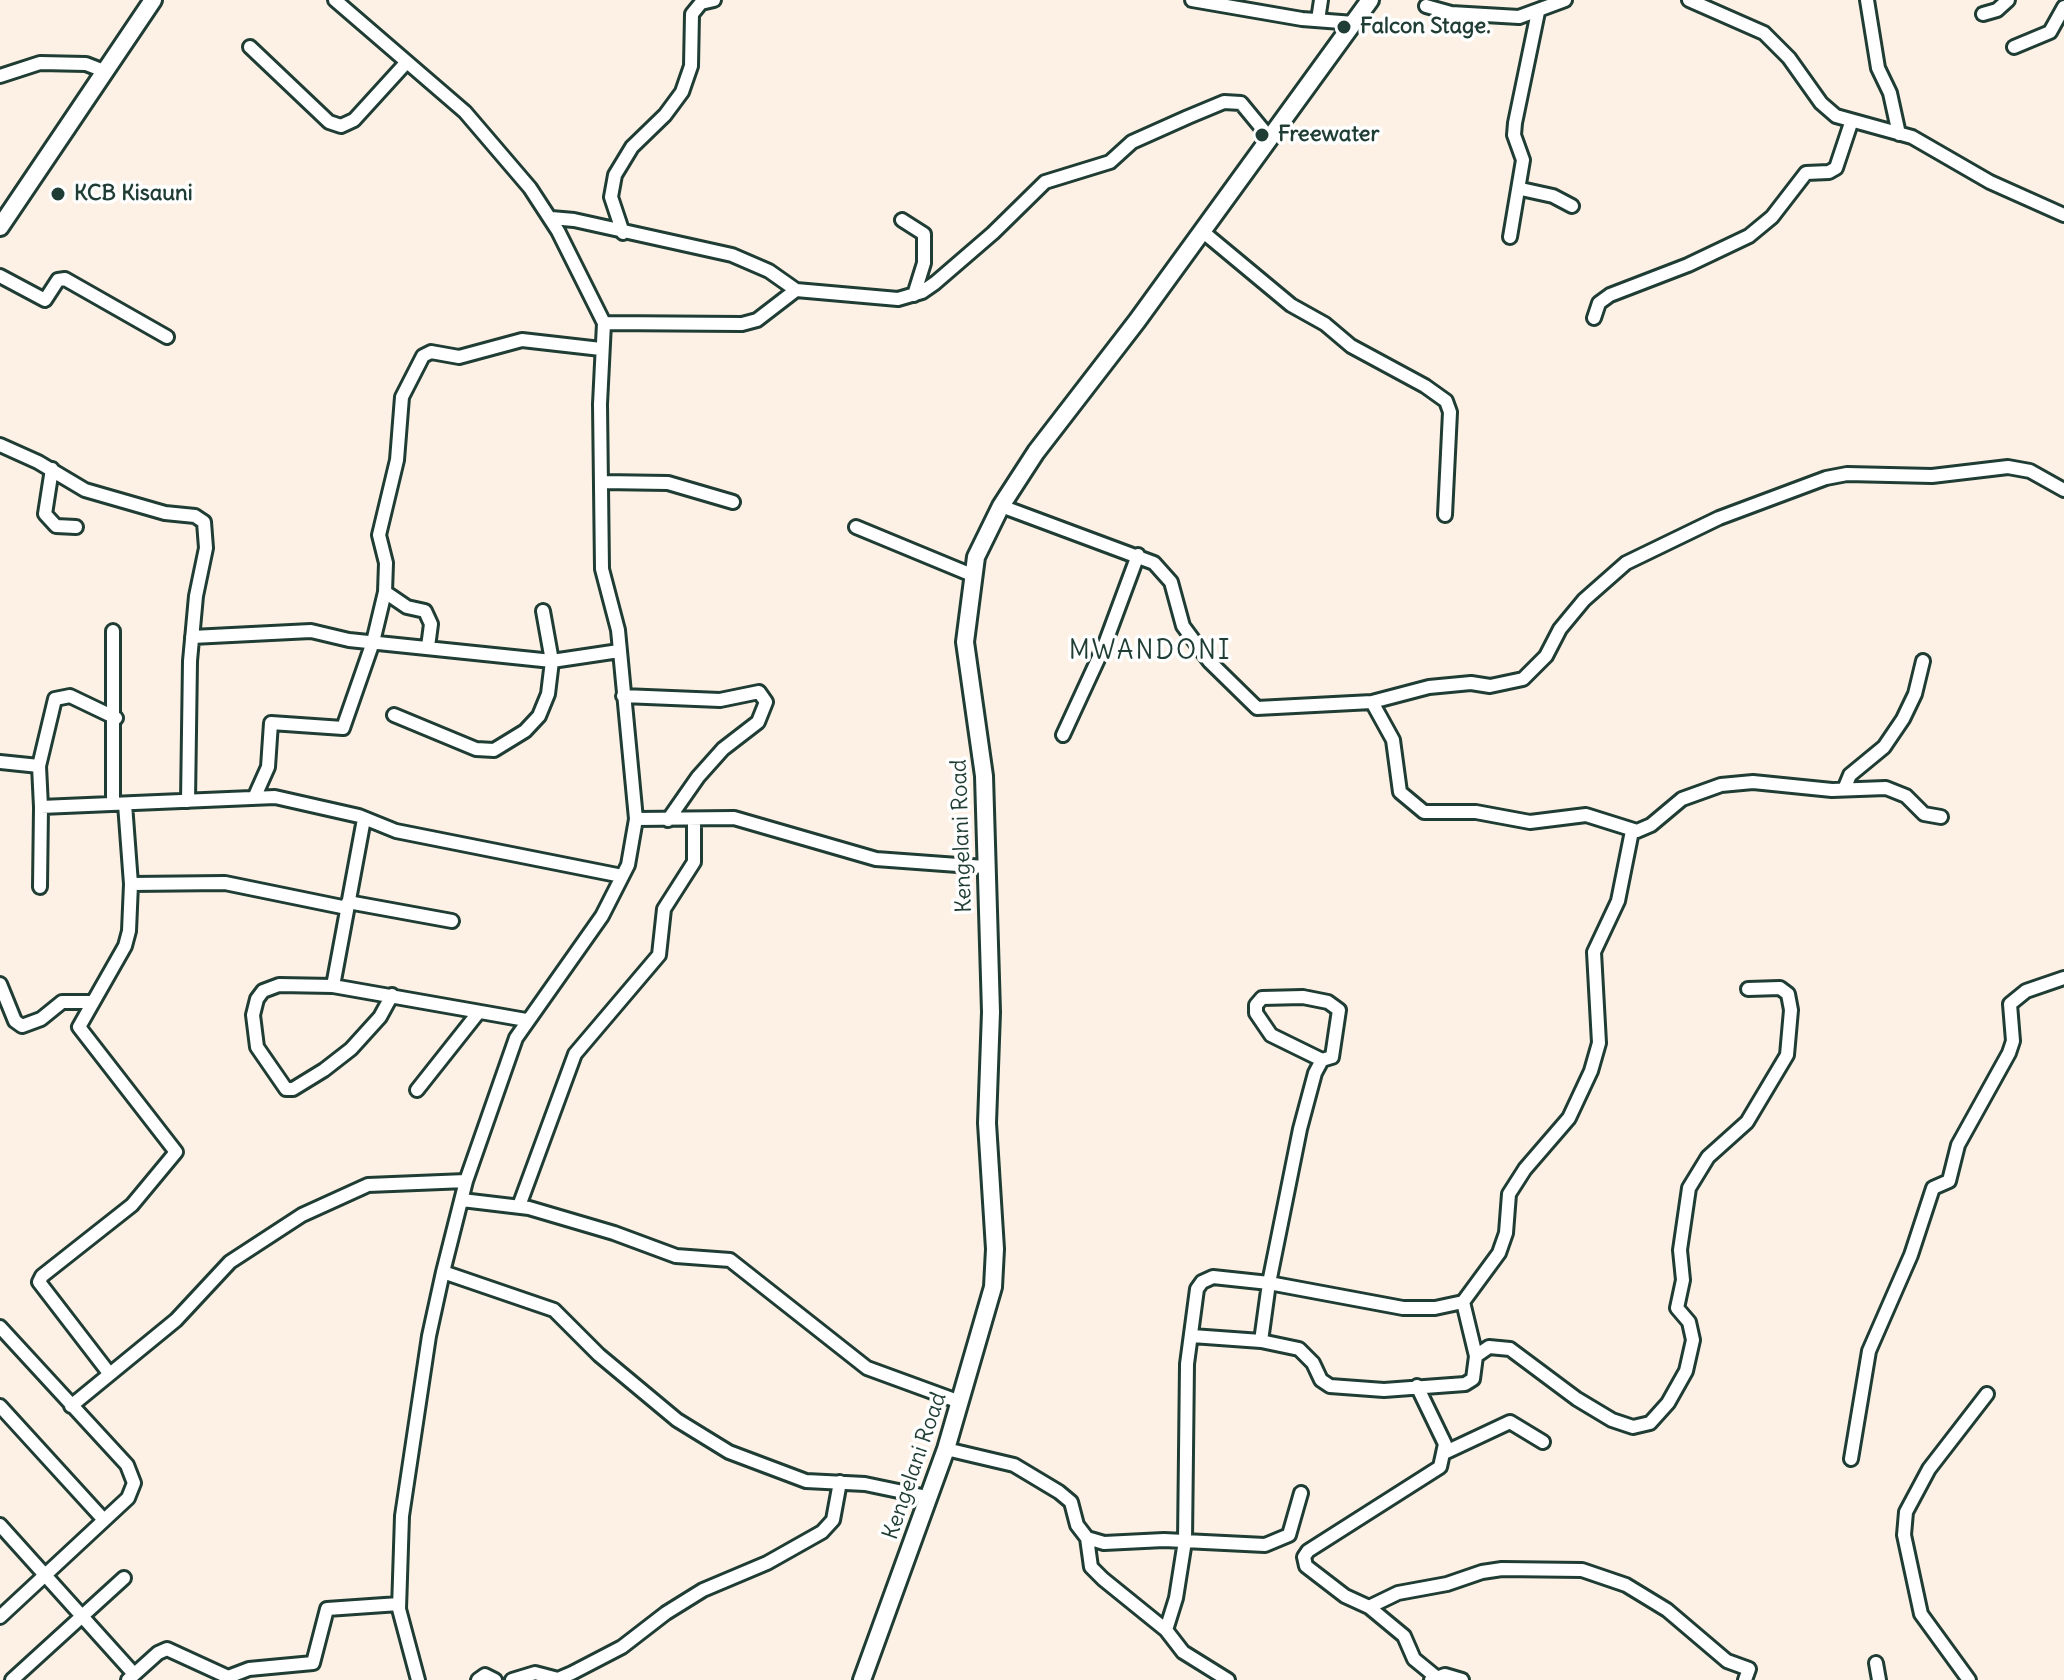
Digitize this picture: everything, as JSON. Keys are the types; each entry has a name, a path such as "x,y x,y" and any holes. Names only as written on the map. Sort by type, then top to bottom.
{"main road":[{"path":"0,227 153,0"},
{"name":"Kengelani Road","path":"862,1680 946,1449 990,1308 994,1270 987,1123 991,1012 984,768 966,656 972,575 980,548 1001,506 1036,452 1370,0"}],"street":[{"path":"335,0 405,64 465,112 530,188 551,218 604,323 601,349 602,569 613,604 636,819 632,852 588,941 526,1020 516,1038 466,1181 429,1336 402,1516 399,1604 418,1680"},
{"path":"623,233 611,197 615,175 632,147 665,115 682,92 691,66 692,14 701,3 714,0"},
{"path":"1192,0 1354,23"},
{"path":"1318,20 1321,0"},
{"path":"1426,6 1451,13 1519,17 1565,0"},
{"path":"1689,0 1764,33 1789,58 1821,103 1851,123 1899,134 1932,146 1990,182 2064,215"},
{"path":"1867,0 1878,68 1890,93 1899,134"},
{"path":"1983,14 1997,10 2008,0"},
{"path":"2050,32 2064,11"},
{"path":"1510,237 1521,189 1523,157 1514,130 1538,12"},
{"path":"2014,47 2050,32 2064,32"},
{"path":"250,47 329,122 341,126 354,120 405,64"},
{"path":"0,76 40,63 86,64 104,71"},
{"path":"551,218 574,220 744,259 796,290 889,300 914,295 980,246 1045,182 1105,164 1132,142 1188,117 1219,104 1238,102 1246,106 1269,137"},
{"path":"1594,318 1599,303 1610,295 1688,265 1749,236 1772,217 1806,173 1829,172 1836,168 1851,123"},
{"path":"1521,189 1553,196 1572,206"},
{"path":"902,220 924,234 924,263 914,295"},
{"path":"1202,231 1291,305 1325,324 1351,346 1425,386 1446,401 1450,412 1445,515"},
{"path":"0,276 45,300 58,280 65,279 167,337"},
{"path":"604,323 742,324 767,314 796,290"},
{"path":"255,796 268,767 271,723 343,728 373,642 385,592 386,563 379,535 397,460 402,397 409,377 425,353 459,357 522,340 601,349"},
{"path":"0,445 97,494 165,513 195,516 204,522 206,548 196,596 192,637 188,801"},
{"path":"1001,506 1147,558 1166,574 1183,626 1209,661 1257,708 1372,702 1429,687 1490,686 1523,679 1546,656 1560,629 1584,600 1626,563 1719,518 1826,478 1847,474 1932,476 2008,467 2030,471 2064,490"},
{"path":"52,469 45,514 56,526 76,527"},
{"path":"603,482 668,483 733,502"},
{"path":"856,527 972,575"},
{"path":"1063,735 1105,644 1138,555"},
{"path":"385,592 407,607 425,611 431,624 428,647"},
{"path":"394,715 476,749 494,750 525,731 539,716 548,694 552,661 543,611"},
{"path":"109,1373 48,1297 40,1280 132,1205 176,1152 81,1032 80,1021 128,940 131,884 119,804 113,631"},
{"path":"192,637 311,631 373,642 552,661 619,651"},
{"path":"1845,787 1850,775 1884,747 1903,719 1915,694 1923,661"},
{"path":"623,696 720,700 759,692 766,702 758,722 723,749 698,777 668,820"},
{"path":"40,887 39,766 50,712 58,696 70,696 116,718"},
{"path":"1372,702 1393,740 1400,792 1424,812 1476,812 1530,822 1581,815 1632,831 1651,825 1682,799 1721,785 1753,782 1832,790 1845,787 1886,788 1906,796 1924,814 1941,817"},
{"path":"0,762 39,766"},
{"path":"41,807 255,796 286,798 396,831 622,876"},
{"path":"333,986 364,819"},
{"path":"636,819 744,820 809,843 876,859 985,867"},
{"path":"519,1206 575,1054 659,955 664,909 694,862 694,821"},
{"path":"1166,1630 1171,1622 1185,1541 1184,1412 1197,1289 1207,1279 1269,1283 1403,1308 1435,1308 1463,1302 1499,1253 1506,1233 1509,1194 1525,1169 1569,1118 1591,1071 1599,1043 1594,952 1618,901 1632,831"},
{"path":"131,884 225,883 452,921"},
{"path":"1851,1459 1869,1351 1911,1255 1933,1188 1949,1181 1958,1145 2009,1053 2013,1041 2010,1004 2026,991 2064,978"},
{"path":"0,984 15,1021 22,1026 41,1019 62,1002 91,1002"},
{"path":"392,995 380,1017 351,1049 303,1083 286,1089 257,1047 253,1015 257,999 263,991 279,985 333,986 392,995 478,1013 526,1020"},
{"path":"1476,1356 1489,1347 1510,1349 1577,1399 1612,1420 1633,1427 1650,1423 1668,1403 1686,1371 1693,1340 1689,1322 1677,1308 1683,1280 1680,1250 1689,1188 1708,1157 1747,1122 1787,1055 1791,1010 1788,994 1780,988 1748,989"},
{"path":"1261,1341 1269,1283 1300,1129 1315,1073 1322,1060 1334,1055 1337,1007 1303,997 1260,999 1255,1009 1268,1033 1322,1060"},
{"path":"417,1090 478,1013"},
{"path":"71,1406 176,1320 230,1262 302,1215 368,1185 466,1181"},
{"path":"462,1200 519,1206 614,1233 676,1256 730,1260 867,1368 960,1402"},
{"path":"443,1272 554,1310 599,1355 677,1420 729,1452 806,1481 840,1482 927,1497"},
{"path":"1192,1336 1261,1341 1304,1351 1326,1385 1384,1390 1470,1382 1476,1356 1463,1302"},
{"path":"0,1327 132,1475 134,1483 128,1498 47,1577 0,1617"},
{"path":"1417,1386 1446,1452"},
{"path":"1969,1680 1921,1614 1904,1535 1906,1512 1929,1469 1987,1394"},
{"path":"0,1406 104,1520"},
{"path":"1305,1554 1426,1479 1440,1467 1446,1452 1510,1422 1543,1442"},
{"path":"946,1449 1014,1465 1067,1497 1077,1525 1087,1538 1091,1567 1166,1630 1183,1652 1211,1676 1228,1680"},
{"path":"512,1680 535,1673 558,1679 572,1673 622,1647 666,1613 703,1590 767,1563 822,1532 833,1520 840,1482"},
{"path":"1087,1538 1116,1543 1126,1540 1265,1545 1284,1539 1292,1528 1301,1493"},
{"path":"0,1525 84,1615 131,1677 167,1649 228,1677 245,1669 313,1663 327,1609 399,1604"},
{"path":"1284,1539 1305,1554 1306,1566 1345,1596 1369,1607 1404,1636 1414,1659 1433,1679 1445,1675 1462,1680"},
{"path":"1369,1607 1398,1593 1447,1584 1482,1572 1502,1569 1582,1570 1626,1585 1667,1610 1727,1661 1749,1669 1745,1680"},
{"path":"12,1680 124,1578"},
{"path":"1876,1663 1879,1680"},
{"path":"478,1680 485,1675 495,1680"}],"place":[{"name":"Falcon Stage.","path":"1344,27"},
{"name":"Freewater","path":"1262,135"},
{"name":"KCB Kisauni","path":"58,194"}],"district":[{"name":"MWANDONI","path":"1150,652"}]}
